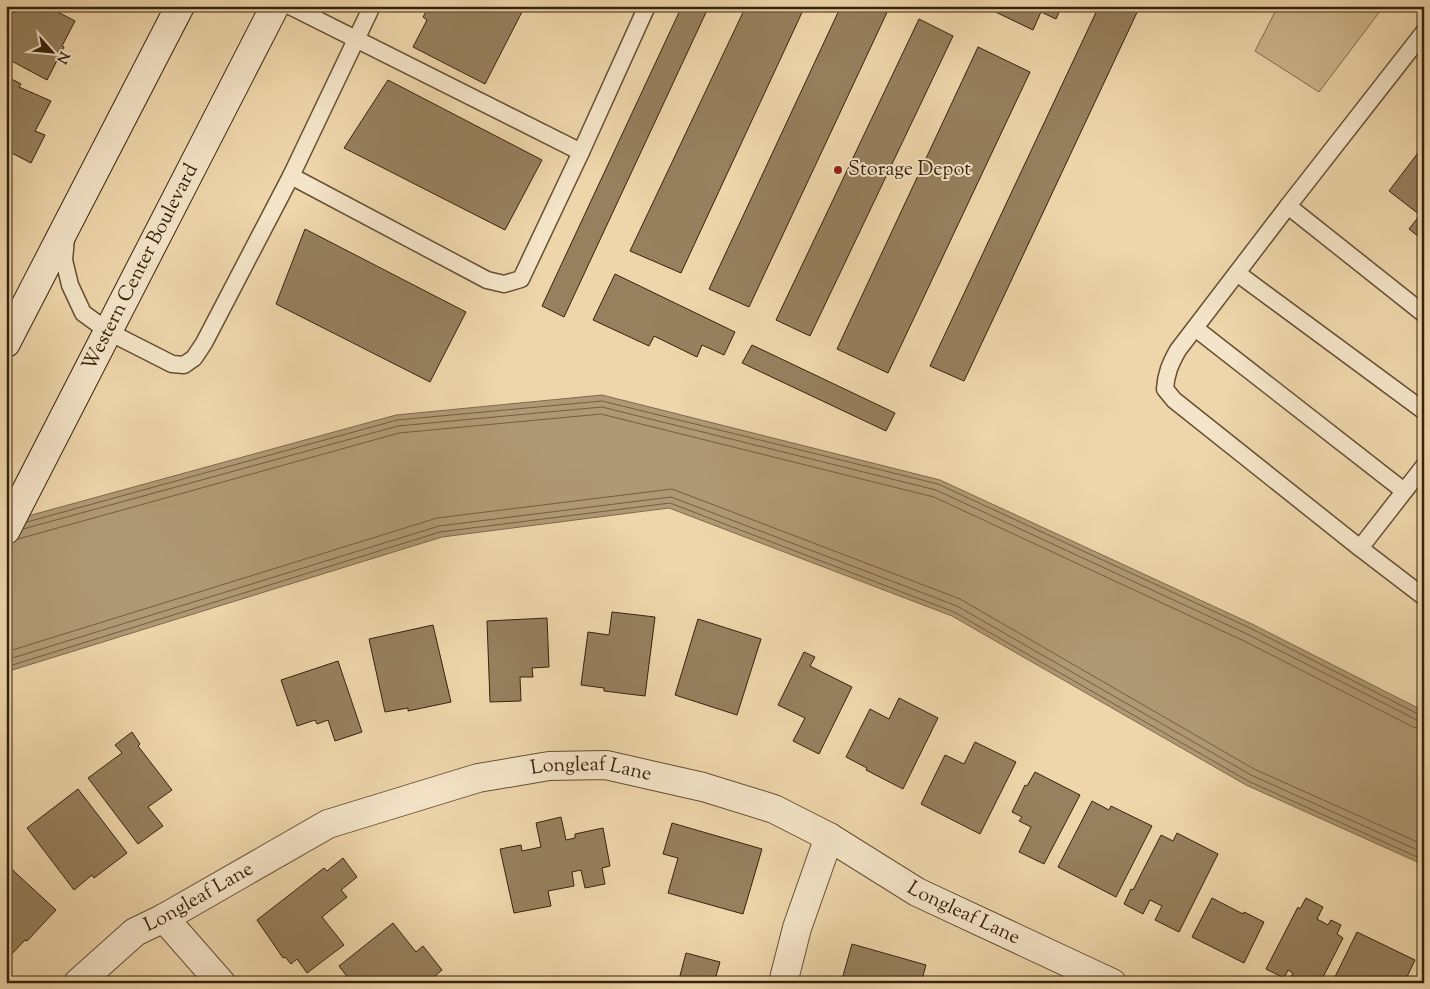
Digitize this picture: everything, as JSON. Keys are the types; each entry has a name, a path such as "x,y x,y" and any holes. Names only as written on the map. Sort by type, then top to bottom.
{"street":[{"path":"6,343 180,6"},
{"name":"Western Center Boulevard","path":"6,530 276,6"},
{"name":"Longleaf Lane","path":"78,983 135,932 164,918 328,824 478,778 549,766 606,764 702,787 774,810 829,837 917,892 1112,983"},
{"path":"783,983 797,928 829,837"},
{"path":"164,918 221,983"}],"lane":[{"path":"290,6 581,152"},
{"path":"67,226 64,260 70,285 83,313 109,332 172,364 184,365 194,358 204,343 291,176 372,6"},
{"path":"291,176 487,280 504,284 521,278 647,6"},
{"path":"1424,32 1178,350 1169,366 1165,389 1174,400 1424,597"},
{"path":"1288,206 1424,314"},
{"path":"1237,273 1424,411"},
{"path":"1195,328 1404,491"},
{"path":"1360,548 1424,466"}],"shaded area":[{"path":"1278,6 1384,6 1319,92 1255,51"}],"water":[{"path":"602,395 940,480 1252,624 1424,711 1424,865 1246,785 952,616 669,508 442,537 6,672 6,522 396,415"}],"building":[{"path":"6,6 46,6 75,21 47,80 6,58"},
{"path":"429,6 525,6 485,84 413,47 427,20 423,17"},
{"path":"682,6 709,6 564,317 542,306"},
{"path":"746,6 805,6 681,273 630,251"},
{"path":"841,6 890,6 749,307 709,289"},
{"path":"983,6 1062,6 1056,19 1041,12 1033,30"},
{"path":"1099,6 1140,6 964,381 930,366"},
{"path":"919,19 953,36 810,336 776,320"},
{"path":"978,47 1030,72 888,373 837,349"},
{"path":"6,76 21,84 19,87 51,101 35,131 45,135 31,163 6,150"},
{"path":"388,80 542,160 505,230 344,148"},
{"path":"1424,145 1424,241 1409,229 1420,215 1389,191"},
{"path":"6,202 12,209 6,214"},
{"path":"305,229 466,312 430,382 276,304"},
{"path":"615,274 735,332 724,355 702,345 697,357 654,336 649,346 593,320"},
{"path":"752,345 895,413 886,431 742,363"},
{"path":"612,612 655,617 645,696 604,691 604,688 581,685 588,632 609,635"},
{"path":"547,618 549,667 532,668 533,677 520,677 521,701 490,702 487,621"},
{"path":"698,619 761,639 737,715 675,695"},
{"path":"433,625 451,702 408,711 408,708 385,712 369,639"},
{"path":"804,652 815,657 810,666 852,687 819,754 793,741 805,718 778,705"},
{"path":"338,661 362,732 335,741 328,720 317,724 315,720 297,726 281,680"},
{"path":"899,698 938,718 903,789 866,770 867,768 846,757 870,709 889,719"},
{"path":"132,732 140,744 138,746 172,790 148,807 163,826 138,844 88,778 122,753 115,745"},
{"path":"975,742 1016,762 980,834 921,804 945,755 964,764"},
{"path":"1035,772 1080,795 1044,864 1019,852 1031,827 1019,821 1022,817 1012,812 1025,785 1027,786"},
{"path":"78,789 127,853 94,878 92,875 74,890 27,828"},
{"path":"1092,801 1109,810 1111,806 1152,826 1116,897 1058,867"},
{"path":"561,817 566,840 575,838 575,834 603,828 610,866 602,868 605,884 585,888 581,870 572,872 574,886 548,891 551,906 514,913 500,849 521,845 522,851 541,847 536,823"},
{"path":"672,823 762,849 743,914 668,893 678,858 663,854"},
{"path":"1177,833 1218,854 1179,932 1155,920 1162,906 1150,900 1143,914 1124,904 1161,835 1173,841"},
{"path":"343,858 357,877 341,890 347,897 322,917 344,945 307,973 297,959 291,964 285,957 283,958 257,920 324,868 327,871"},
{"path":"6,864 56,910 9,957 6,954"},
{"path":"1212,898 1243,914 1244,912 1264,922 1244,963 1192,937"},
{"path":"1306,898 1323,907 1317,919 1328,925 1331,920 1341,925 1337,934 1343,938 1320,983 1288,983 1293,973 1288,970 1284,978 1266,969 1298,907 1300,909"},
{"path":"393,923 416,952 423,946 442,970 427,983 379,983 375,978 369,983 352,983 339,966"},
{"path":"1357,932 1415,960 1404,983 1332,983"},
{"path":"852,944 926,965 921,983 841,983"},
{"path":"686,953 720,962 714,983 678,983"},
{"path":"1416,976 1424,980 1424,983 1413,983"}],"place":[{"name":"Storage Depot","path":"838,170"}]}
